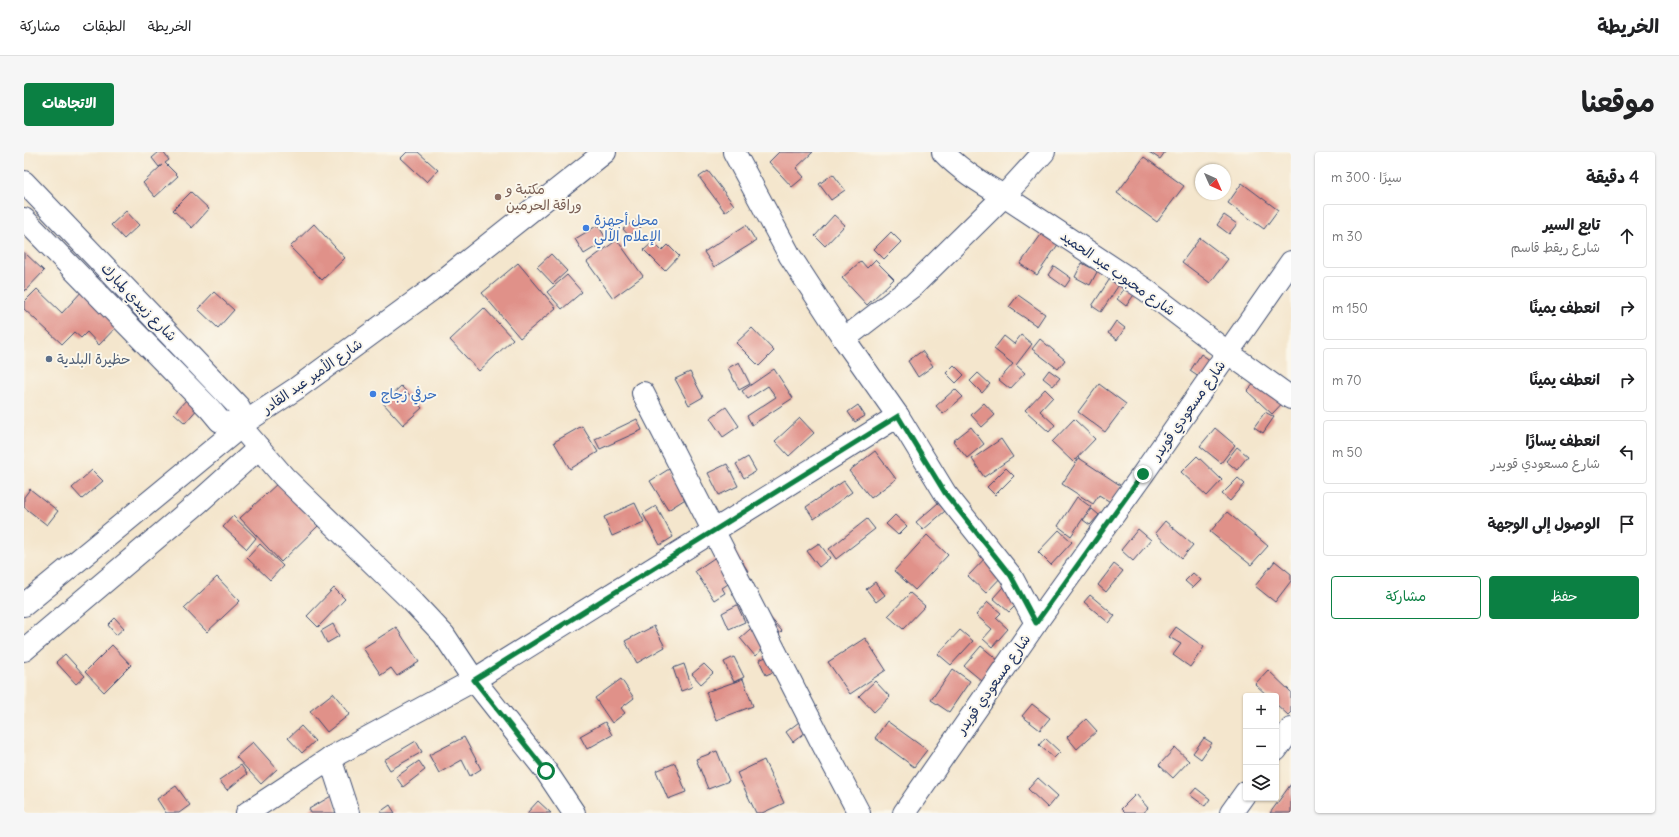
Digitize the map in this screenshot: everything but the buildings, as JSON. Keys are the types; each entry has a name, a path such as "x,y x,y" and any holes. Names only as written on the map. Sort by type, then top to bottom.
{"street":[{"name":"شارع الأمير عبد القادر","path":"24,605 241,427 431,290 605,152"},
{"path":"734,152 790,256 844,339 898,416 945,493 1011,576 1036,623"},
{"name":"شارع محبوب عبد الحميد","path":"943,152 968,173 988,187 1146,290 1227,352 1291,398"},
{"path":"844,339 913,286 1004,196 1044,152"},
{"name":"شارع زبيدي لمبارك","path":"24,182 239,407 241,427"},
{"path":"24,219 220,421 241,427 284,477 412,601 444,636 474,680 546,771 574,813"},
{"name":"شارع مسعودي قويدر","path":"904,813 1291,262"},
{"path":"643,393 859,813"},
{"path":"247,813 330,758 474,680 714,532 898,416"},
{"path":"24,650 199,502 259,448"},
{"path":"1279,746 1291,728"},
{"path":"330,758 348,813"},
{"path":"1231,813 1243,796"}],"place":[{"name":"مكتبة و وراقة الحرمين","path":"498,197"},
{"name":"محل أجهزة الإعلام الآلي","path":"586,228"},
{"name":"حظيرة البلدية","path":"49,359"},
{"name":"حرفي زجاج","path":"373,394"}],"route":[{"path":"546,771 474,680 714,532 898,416 945,493 1011,576 1036,623 1143,474"}]}
